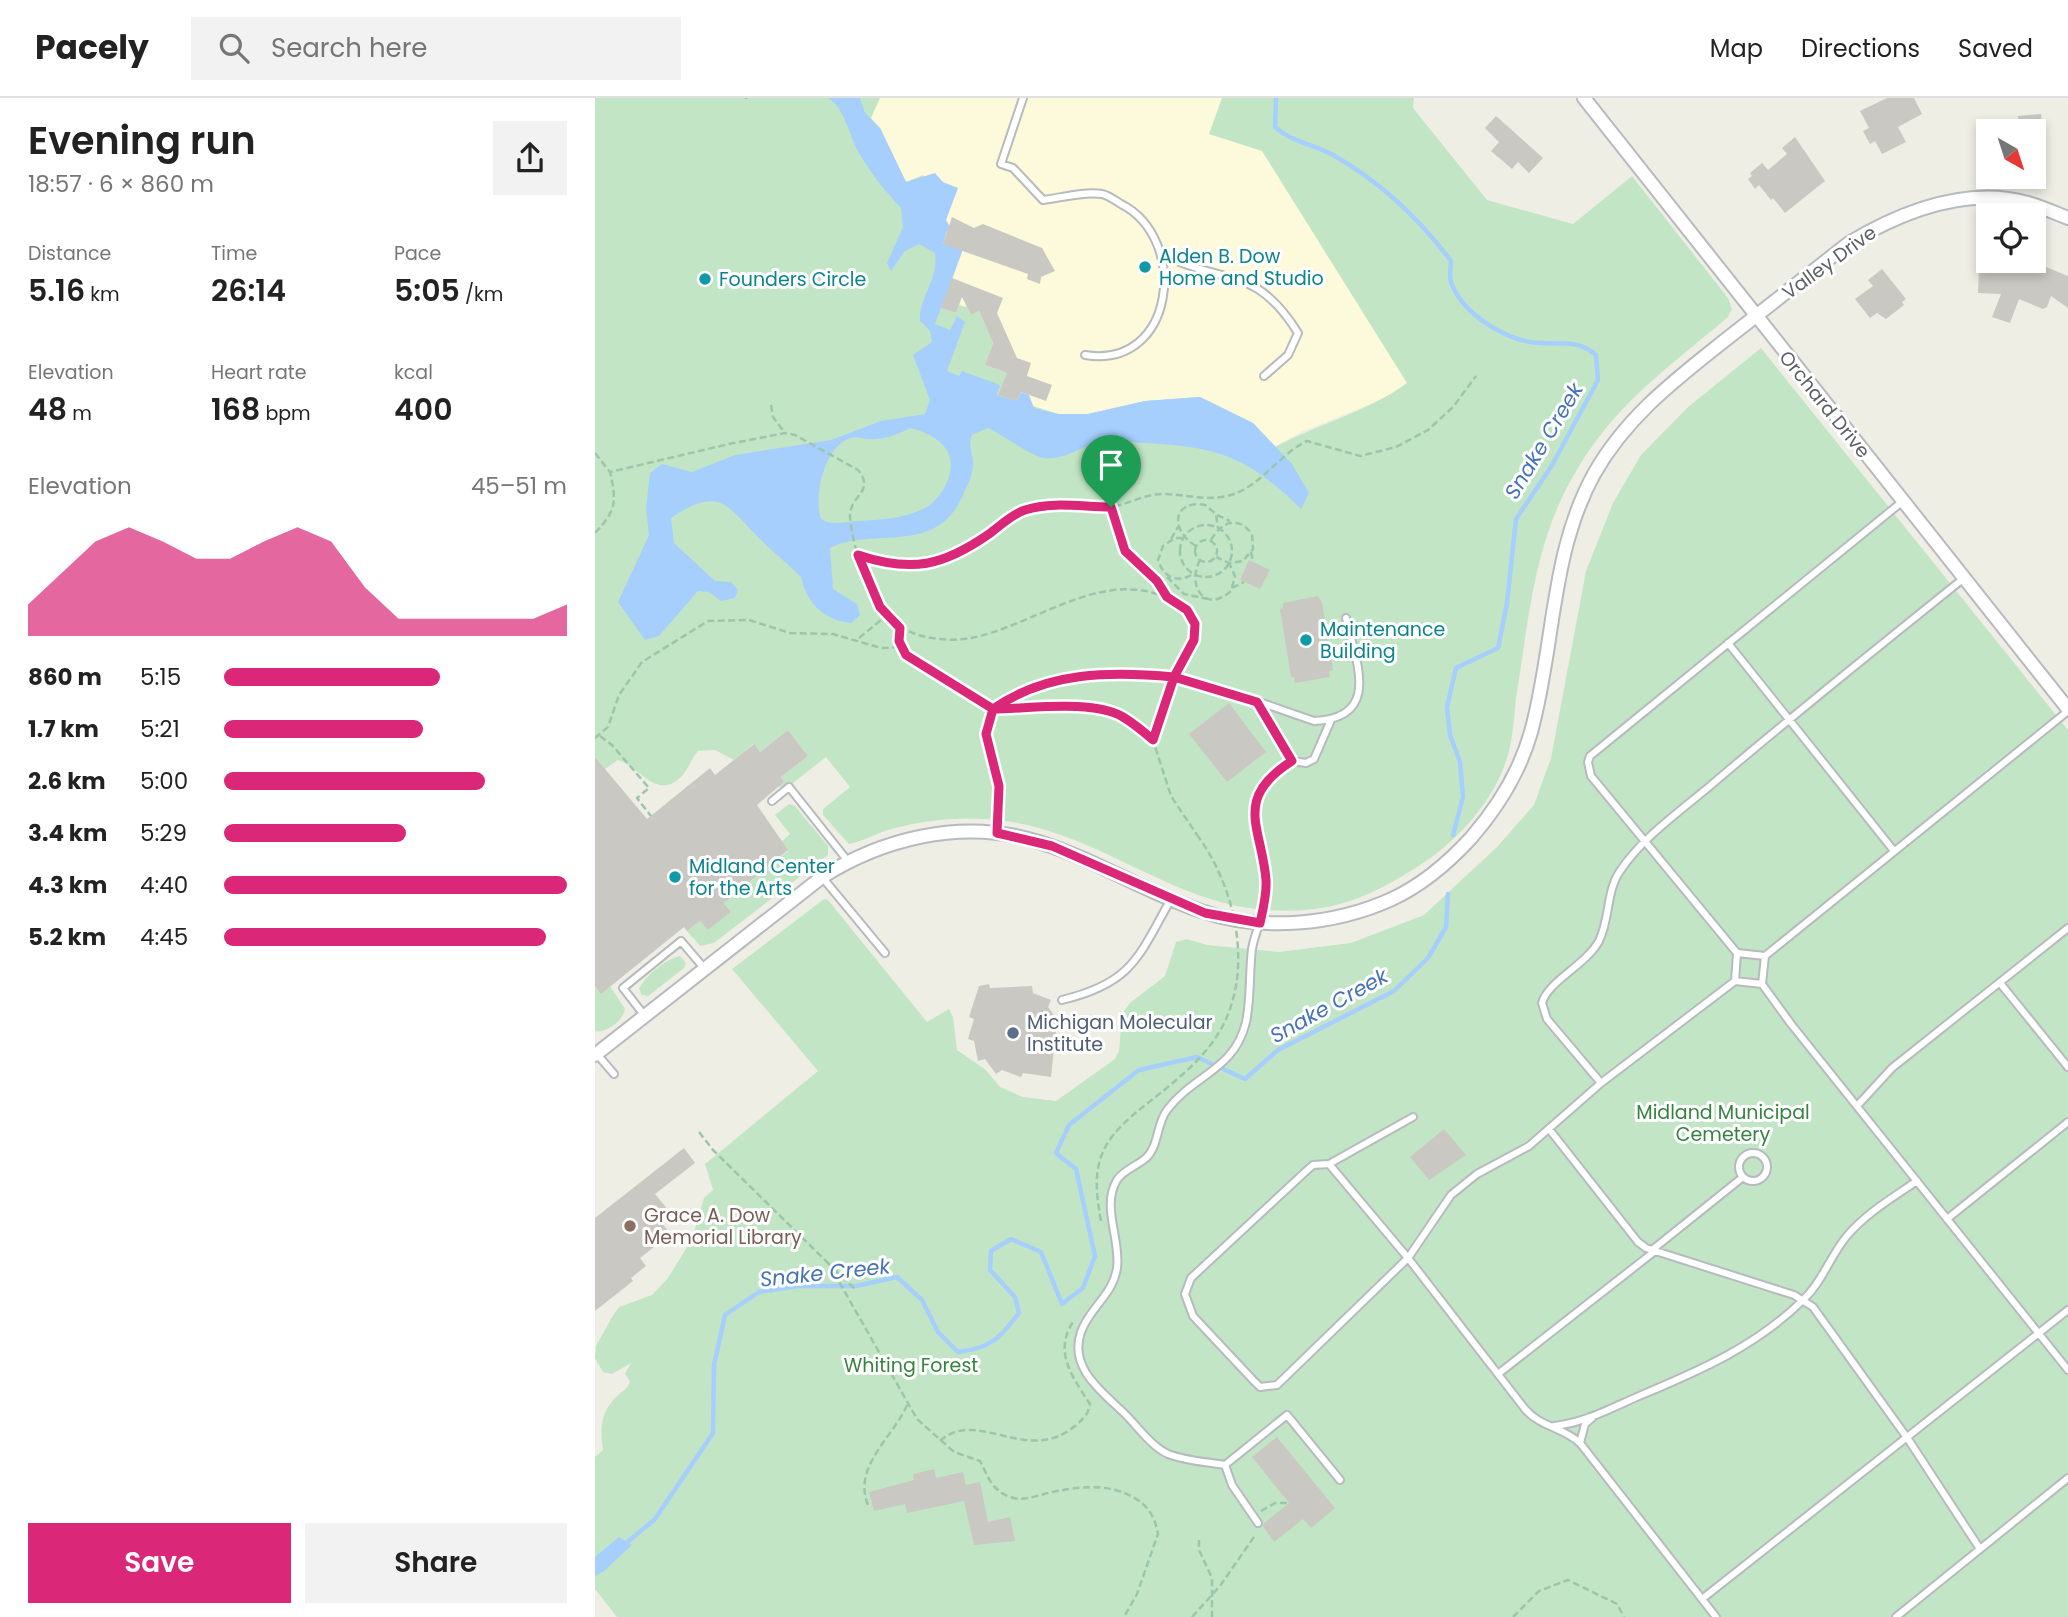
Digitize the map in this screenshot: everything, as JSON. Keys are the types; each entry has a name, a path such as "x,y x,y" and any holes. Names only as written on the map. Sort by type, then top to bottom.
{"street":[{"name":"Orchard Drive","path":"1584,98 2068,710"},
{"name":"Valley Drive","path":"596,1053 822,877 848,860 883,845 912,838 970,832 997,833 1052,846 1205,913 1260,923 1314,921 1342,916 1394,898 1446,863 1483,824 1506,790 1531,734 1560,566 1578,507 1594,474 1615,441 1656,395 1849,243 1879,225 1908,213 1982,197 2027,202 2068,218"}],"lane":[{"path":"1023,98 1001,164 1013,168 1043,200 1103,194 1133,210 1163,255 1166,283 1156,317 1144,340 1127,353 1104,359 1084,355"},
{"path":"1163,255 1186,266 1257,286 1274,299 1298,333 1287,355 1265,376"},
{"path":"1735,981 1737,953 1591,776 1590,756 1903,501"},
{"path":"1601,1083 1546,1018 1542,1003 1549,990 1583,961 1599,940 1615,878 1645,842 1789,719 1964,578"},
{"path":"997,833 999,786 986,734 993,709 1007,699 1061,679 1116,671 1174,677 1314,721 1331,720 1348,713 1359,698 1360,679 1346,618"},
{"path":"1728,643 1894,851"},
{"path":"1257,702 1292,761"},
{"path":"2068,710 1765,956 1762,984 2068,1370"},
{"path":"1292,761 1305,763 1314,759 1331,720"},
{"path":"1226,1465 1167,1453 1147,1437 1089,1378 1079,1345 1081,1332 1092,1313 1110,1292 1117,1266 1111,1205 1118,1178 1153,1150 1158,1125 1167,1111 1192,1087 1233,1055 1247,1020 1253,944 1260,923 1266,879 1254,811 1262,788 1292,761"},
{"path":"772,801 789,787 848,860"},
{"path":"822,877 885,953"},
{"path":"1062,1000 1094,992 1110,984 1128,969 1171,899"},
{"path":"1857,1106 1892,1068 2068,928"},
{"path":"644,1015 623,988 681,941 704,968"},
{"path":"1737,953 1765,956"},
{"path":"1413,1117 1329,1164 1313,1165 1191,1278 1185,1294 1193,1316 1253,1380 1267,1388 1286,1379 1408,1258 1451,1195 1477,1174 1529,1146 1601,1083 1735,981 1762,984"},
{"path":"2000,983 2068,1068"},
{"path":"596,1053 614,1074"},
{"path":"1947,1219 2068,1122"},
{"path":"1549,1129 1638,1242 1653,1251 1803,1301 1813,1307 1908,1439 1980,1549"},
{"path":"1751,1153 1762,1157 1767,1166 1764,1177 1751,1181 1743,1177 1741,1160 1751,1153"},
{"path":"1329,1164 1408,1258 1535,1420 1572,1436 1580,1443 1716,1617"},
{"path":"1498,1374 1743,1177"},
{"path":"1552,1426 1571,1424 1597,1415 1725,1359 1763,1334 1803,1301 1858,1225 1917,1181"},
{"path":"1702,1600 2068,1310"},
{"path":"1226,1465 1287,1415 1340,1480"},
{"path":"1580,1443 1585,1424 1597,1415"},
{"path":"1226,1465 1232,1485 1258,1523"},
{"path":"1896,1617 2068,1478"}],"path":[{"path":"858,555 889,565 931,564 961,554 1021,510 1049,504 1111,507 1162,494 1206,498 1234,494 1258,479 1293,448 1307,441 1360,456 1396,447 1428,430 1453,407 1476,376"},
{"path":"771,405 773,417 785,433 858,470 865,478 865,487 852,505 850,519 858,555 886,617 900,628 935,639 967,639 1000,631 1082,596 1141,589 1167,597 1187,610 1195,624 1194,640 1174,677 1153,740"},
{"path":"610,472 785,433"},
{"path":"595,453 610,472 615,495 611,516 595,533"},
{"path":"1210,599 1196,589 1193,573 1181,559 1183,538 1178,527 1179,516 1190,505 1205,505 1216,514 1240,523 1252,534 1253,562"},
{"path":"1111,507 1125,551 1157,581 1167,597"},
{"path":"1216,514 1218,528"},
{"path":"1211,540 1218,528 1233,522"},
{"path":"1168,541 1183,538 1200,525 1218,528 1229,537 1232,548 1229,563 1235,576 1232,588"},
{"path":"1178,527 1163,546 1158,560 1165,574 1184,594 1210,599 1225,596 1232,588 1244,582"},
{"path":"1183,538 1196,546"},
{"path":"1202,540 1211,540 1217,547 1216,556 1208,562 1200,560 1195,554 1196,546 1202,540"},
{"path":"1165,574 1179,579 1193,573 1216,575 1229,563 1243,561 1251,552"},
{"path":"1216,556 1229,563"},
{"path":"1193,573 1200,560"},
{"path":"1179,604 1184,594"},
{"path":"857,639 886,617"},
{"path":"651,816 637,798 649,788 612,745 597,737 613,717 627,679 642,662 708,621 750,620 790,633 833,634 881,648 903,647"},
{"path":"900,628 899,641 912,659 993,709 1076,707 1108,711 1122,716 1153,740 1171,796 1207,849 1230,898 1238,956 1236,978 1223,1027 1191,1067 1114,1133 1096,1168 1094,1185 1103,1233"},
{"path":"699,1132 855,1289"},
{"path":"829,1264 917,1419 954,1452 980,1461 988,1481 1010,1497 1037,1497 1086,1486 1123,1492 1146,1506 1156,1524 1158,1534 1137,1594 1124,1617"},
{"path":"940,1441 954,1431 963,1430 982,1431 1014,1440 1049,1440 1076,1426 1088,1414 1090,1405 1067,1365 1063,1341 1079,1315"},
{"path":"868,1505 863,1480 867,1469 901,1421 908,1403"},
{"path":"1192,1617 1249,1548 1258,1523 1258,1515 1264,1508 1275,1503 1289,1503"},
{"path":"1199,1540 1199,1550 1212,1578 1212,1617"},
{"path":"1513,1617 1539,1591 1568,1580 1617,1604 1624,1617"}],"shaded area":[{"name":"Alden B. Dow Home and Studio","path":"880,98 1222,98 1209,134 1262,150 1407,383 1386,398 1303,431 1274,447 1253,423 1200,397 1145,401 1088,414 1058,414 999,395 985,365 979,312 971,315 959,306 956,313 941,308 955,249 943,244 906,182 880,128 870,118"}],"green space":[{"path":"595,98 880,98 871,118 880,128 906,182 923,175 947,231 943,244 963,249 942,308 956,313 959,305 967,307 971,315 979,311 993,343 985,365 1007,373 999,395 1058,414 1088,414 1145,401 1200,397 1253,423 1275,447 1376,402 1407,383 1262,151 1209,134 1222,98 1414,98 1413,108 1487,200 1573,224 1632,176 1728,298 1732,309 1728,317 1633,399 1594,444 1576,471 1560,502 1543,549 1527,624 1511,741 1502,773 1483,806 1458,835 1403,876 1334,906 1272,910 1228,904 1188,891 1071,839 1030,826 985,819 938,820 891,829 849,844 823,815 823,809 850,787 826,757 783,791 779,786 784,782 781,777 808,756 788,730 760,752 753,744 734,760 715,750 698,751 682,776 673,783 664,785 656,784 618,760 605,769 595,757"},
{"name":"Midland Municipal Cemetery","path":"1761,348 2068,730 2068,1617 617,1617 595,1589 595,1457 603,1450 604,1416 611,1403 629,1384 625,1374 631,1363 612,1374 603,1372 595,1358 596,1346 619,1307 652,1295 668,1278 692,1239 704,1198 713,1190 705,1164 818,1071 732,969 824,899 828,900 927,1022 949,1009 953,1017 957,1050 986,1070 1000,1087 1023,1097 1056,1101 1115,1059 1119,1051 1122,1014 1130,1003 1165,976 1176,942 1187,939 1207,945 1279,952 1351,943 1424,915 1497,847 1534,805 1551,758 1586,571 1613,503 1641,455 1688,407"},
{"path":"789,804 795,806 828,846 828,855 714,943 700,946 687,931 700,921 708,930 731,912 724,903 788,851 781,842 790,834 775,815"},
{"path":"680,956 686,963 684,968 648,996 642,995 639,989 651,974 669,960"},
{"path":"595,986 601,994 610,986 625,1009 618,1022 600,1031 595,1031"}],"water":[{"path":"828,98 860,98 865,113 880,128 906,182 935,173 943,182 958,188 946,220 953,232 947,231 943,244 963,249 935,324 950,330 957,316 965,322 947,371 959,376 962,371 1000,385 997,395 1017,401 1021,392 1029,395 1034,408 1058,414 1088,414 1145,401 1200,397 1253,423 1292,464 1309,493 1301,509 1282,491 1247,466 1211,451 1111,438 1061,457 1044,458 1032,454 988,428 972,435 971,476 960,501 948,518 934,528 918,534 864,539 830,548 833,589 857,604 860,615 851,623 833,618 818,609 812,603 801,577 730,509 712,501 687,508 671,518 674,543 715,581 731,582 738,590 735,598 721,601 709,592 698,591 659,636 645,640 618,602 649,535 646,509 650,473 662,464 692,472 735,455 831,440 881,421 925,414 930,400 913,355 932,342 930,331 920,321 922,303 934,271 935,253 919,244 905,251 891,271 887,263 903,227 901,208 879,183 856,148 834,102","holes":["910,428 920,431 945,447 951,463 946,484 932,503 917,512 892,518 838,523 821,519 820,485 834,450 853,437 885,438"]},
{"path":"619,1537 632,1545 595,1576 595,1557"}],"building":[{"path":"1887,98 1914,98 1922,114 1898,127 1906,142 1882,154 1875,141 1870,144 1863,131 1869,128 1860,111"},
{"path":"2041,114 2042,119 2018,119 2018,116"},
{"path":"1496,116 1543,158 1529,173 1518,162 1512,169 1491,151 1499,142 1485,128"},
{"path":"1795,137 1825,181 1785,213 1759,185 1755,189 1748,179 1752,176 1750,173 1762,163 1768,170 1787,154 1782,148"},
{"path":"952,217 974,228 983,224 1042,248 1055,271 1041,277 1040,284 1027,279 1028,274 943,244"},
{"path":"2046,267 2068,276 2068,308 2051,296 2047,307 2043,309 2019,299 2010,323 1992,317 2001,294 1978,293 1979,273 2046,273"},
{"path":"1882,269 1906,299 1902,302 1904,305 1886,319 1877,313 1870,318 1855,299 1873,286 1868,280"},
{"path":"952,278 1003,298 997,313 1017,358 1031,363 1027,376 1052,385 1046,401 1021,392 1017,401 998,395 1007,373 985,365 993,343 979,311 971,315 962,297 956,313 941,308"},
{"path":"1249,560 1270,570 1260,589 1240,580"},
{"name":"Maintenance Building","path":"1318,596 1322,602 1333,670 1329,671 1330,677 1295,683 1294,677 1291,677 1280,609 1283,608 1283,603"},
{"path":"1229,703 1266,752 1227,782 1189,734"},
{"name":"Midland Center for the Arts","path":"788,730 808,756 781,777 784,782 757,805 788,850 724,903 731,912 708,930 700,921 687,931 684,927 601,994 595,986 595,757 647,819 710,768 715,775 754,744 760,752"},
{"name":"Michigan Molecular Institute","path":"989,984 990,988 1032,986 1033,993 1051,1000 1048,1007 1060,1023 1055,1027 1058,1048 1054,1048 1051,1077 1023,1073 1021,1077 1002,1070 996,1074 985,1059 978,1061 974,1041 968,1039 974,1019 969,1017 979,986"},
{"path":"1444,1129 1466,1155 1429,1180 1410,1157"},
{"name":"Grace A. Dow Memorial Library","path":"684,1148 695,1163 655,1194 669,1211 659,1219 670,1234 640,1258 646,1266 631,1278 633,1281 595,1311 595,1218"},
{"path":"1277,1437 1335,1508 1311,1528 1303,1519 1274,1542 1263,1526 1264,1523 1289,1503 1252,1457"},
{"path":"934,1469 936,1478 963,1472 966,1485 980,1482 988,1522 1010,1517 1015,1541 974,1545 964,1501 907,1513 905,1504 874,1511 869,1492 914,1480 913,1474"}],"waterway":[{"name":"Snake Creek","path":"1276,98 1275,127 1288,136 1333,155 1367,177 1398,202 1425,230 1451,261 1451,282 1463,303 1473,313 1507,335 1530,342 1573,344 1596,355 1598,380 1551,467 1516,519 1507,603 1498,648 1456,668 1447,707 1450,735 1460,762 1463,797 1453,835"},
{"name":"Snake Creek","path":"625,1544 655,1519 713,1433 714,1365 725,1315 759,1292 798,1286 856,1286 897,1277 922,1300 938,1332 958,1352 979,1348 1000,1336 1019,1313 1015,1297 990,1270 991,1251 1011,1239 1041,1252 1062,1304 1083,1288 1095,1256 1076,1169 1056,1153 1069,1125 1139,1070 1197,1057 1245,1079 1278,1050 1394,991 1428,958 1446,927 1448,894"}],"place":[{"name":"Alden B. Dow Home and Studio","path":"1145,267"},
{"name":"Founders Circle","path":"705,279"},
{"name":"Maintenance Building","path":"1306,640"},
{"name":"Midland Center for the Arts","path":"675,877"},
{"name":"Michigan Molecular Institute","path":"1013,1033"},
{"name":"Grace A. Dow Memorial Library","path":"630,1226"}],"route":[{"path":"1111,507 1049,504 1021,510 961,554 931,564 889,565 858,555 880,607 886,617 900,628 899,641 906,655 993,709 986,734 999,786 997,833 1024,838 1079,856 1205,913 1260,923 1266,879 1255,831 1254,811 1262,788 1282,767 1292,761 1257,702 1174,677 1160,711 1153,740 1122,716 1108,711 1076,707 993,709 1007,699 1061,679 1116,671 1174,677 1194,640 1195,624 1187,610 1167,597 1157,581 1125,551 1111,507"}],"park label":[{"name":"Whiting Forest","path":"911,1365"}]}
